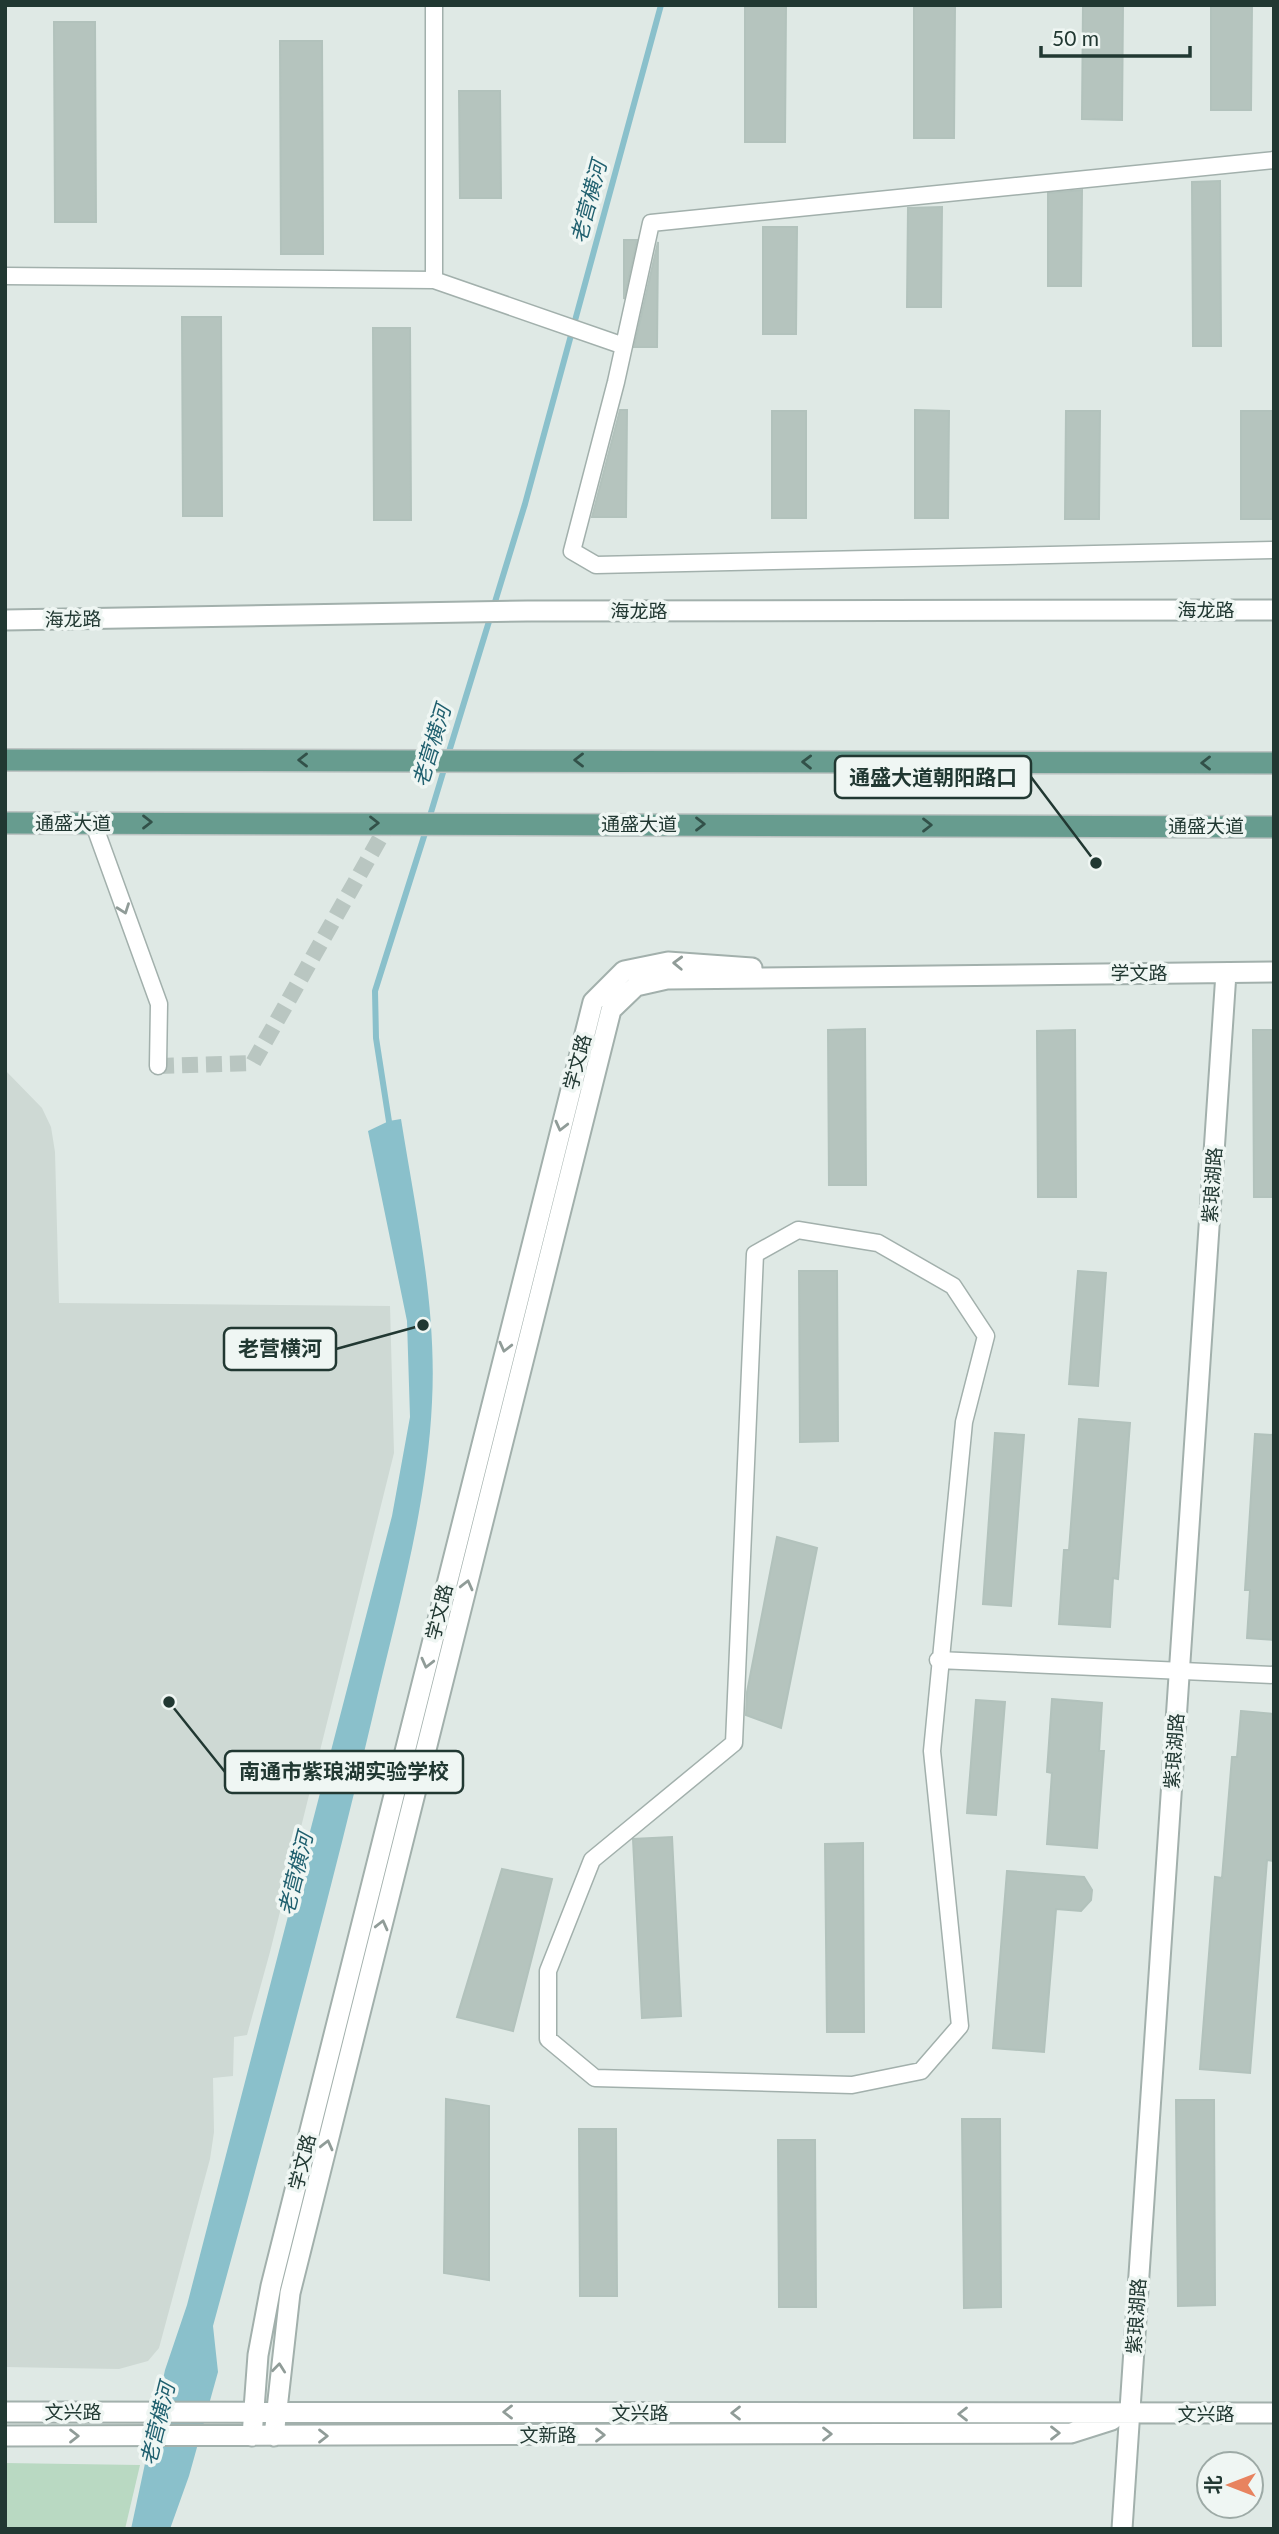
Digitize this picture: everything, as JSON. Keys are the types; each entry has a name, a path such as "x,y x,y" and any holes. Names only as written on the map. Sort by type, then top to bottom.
{"main road":[{"path":"5,760 1274,763"},
{"name":"通盛大道","path":"5,823 1274,827"}],"street":[{"path":"434,5 434,280"},
{"path":"1274,160 651,223 624,346 572,551 597,565 1274,550"},
{"path":"5,276 434,280 624,346"},
{"name":"海龙路","path":"5,620 527,611 1274,610"},
{"path":"93,822 159,1004 158,1066"},
{"name":"学文路","path":"252,2436 258,2355 271,2286 593,1002 624,971 668,962 737,965 794,976"},
{"name":"学文路","path":"274,2436 274,2412 290,2293 611,1010 636,986 667,979 1274,972"},
{"name":"紫琅湖路","path":"1122,2529 1226,973"},
{"path":"798,1230 878,1243 953,1286 985,1336 964,1422 938,1660 932,1751 960,2026 921,2071 852,2085 595,2078 548,2039 548,1971 592,1860 734,1742 755,1254 798,1230"},
{"path":"938,1660 1274,1675"},
{"name":"文兴路","path":"5,2412 1274,2413"},
{"name":"文新路","path":"5,2436 1071,2433 1130,2414"}],"shaded area":[{"path":"5,1070 42,1108 51,1127 55,1152 59,1303 390,1306 394,1453 270,1952 247,2035 234,2037 233,2076 213,2078 214,2132 210,2159 159,2348 148,2361 119,2369 5,2367"}],"green space":[{"path":"5,2463 140,2465 125,2529 5,2529"}],"water":[{"path":"401,1119 424,1260 433,1366 429,1442 417,1522 335,1871 213,2326 218,2372 189,2476 170,2529 131,2529 165,2370 187,2305 392,1516 410,1417 407,1321 368,1131 389,1121"}],"building":[{"path":"745,5 786,5 785,142 745,142"},
{"path":"914,5 955,5 954,138 914,138"},
{"path":"1083,5 1123,5 1122,120 1082,119"},
{"path":"1211,5 1252,5 1251,110 1211,110"},
{"path":"54,22 95,22 96,222 55,222"},
{"path":"280,41 322,41 323,254 281,254"},
{"path":"459,91 500,91 501,198 460,198"},
{"path":"1220,181 1221,346 1193,346 1192,182"},
{"path":"1082,190 1081,286 1048,286 1048,193"},
{"path":"942,207 941,307 907,307 908,208"},
{"path":"763,227 797,227 796,334 763,334"},
{"path":"624,240 637,240 624,299"},
{"path":"658,242 657,347 634,347"},
{"path":"182,317 221,317 222,516 183,516"},
{"path":"373,328 410,328 411,520 374,520"},
{"path":"620,410 627,410 626,517 592,517"},
{"path":"915,410 949,411 948,518 915,518"},
{"path":"772,411 806,411 806,518 772,518"},
{"path":"1066,411 1100,411 1099,519 1065,519"},
{"path":"1241,411 1274,411 1274,519 1241,519"},
{"path":"865,1029 866,1185 829,1185 828,1030"},
{"path":"1075,1030 1076,1197 1038,1197 1037,1031"},
{"path":"1253,1030 1274,1030 1274,1197 1254,1197"},
{"path":"799,1271 837,1271 838,1441 800,1442"},
{"path":"1078,1271 1106,1273 1098,1386 1069,1384"},
{"path":"1079,1419 1130,1423 1118,1579 1113,1578 1110,1627 1059,1624 1064,1550 1069,1550"},
{"path":"995,1433 1024,1435 1011,1606 983,1604"},
{"path":"1255,1434 1274,1435 1274,1640 1247,1638 1250,1590 1245,1590"},
{"path":"777,1537 817,1548 781,1728 746,1715 747,1692"},
{"path":"1052,1699 1102,1703 1099,1751 1104,1751 1097,1848 1047,1844 1052,1773 1047,1772"},
{"path":"976,1700 1005,1702 996,1815 967,1813"},
{"path":"1241,1711 1274,1714 1274,1861 1267,1860 1250,2073 1200,2069 1215,1877 1222,1878 1232,1757 1237,1757"},
{"path":"672,1837 681,2016 642,2018 633,1839"},
{"path":"863,1843 864,2032 827,2032 825,1844"},
{"path":"502,1869 552,1879 513,2031 457,2017"},
{"path":"1007,1871 1084,1877 1092,1890 1091,1900 1081,1911 1056,1909 1044,2052 993,2048"},
{"path":"446,2099 489,2106 489,2280 444,2273"},
{"path":"1176,2100 1214,2100 1215,2305 1178,2306"},
{"path":"962,2119 1000,2119 1001,2307 964,2308"},
{"path":"579,2129 616,2129 617,2296 580,2296"},
{"path":"778,2140 815,2140 816,2307 779,2307"}],"waterway":[{"name":"老营横河","path":"448,755 525,504 661,5"},
{"name":"老营横河","path":"429,819 445,766"},
{"name":"老营横河","path":"390,1128 376,1038 375,991 426,830"}],"tunnel":[{"path":"158,1066 253,1063 388,824"}],"place":[{"name":"通盛大道朝阳路口","path":"1096,863"},
{"name":"老营横河","path":"423,1325"},
{"name":"南通市紫琅湖实验学校","path":"169,1702"}]}
